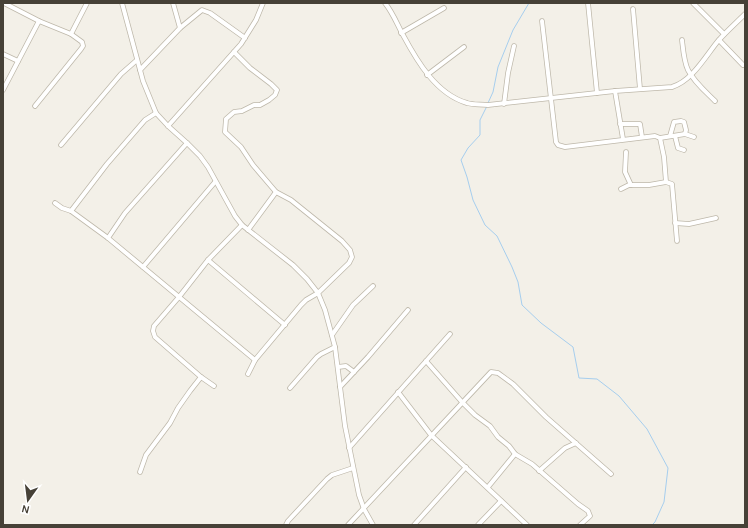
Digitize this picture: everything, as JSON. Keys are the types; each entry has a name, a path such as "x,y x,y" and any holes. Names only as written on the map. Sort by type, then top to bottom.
{"street":[{"path":"4,3 71,34 82,42 83,46 36,106"},
{"path":"71,34 87,3"},
{"path":"122,3 147,94 156,113 200,156 208,167 235,216 242,225 293,265 318,293 335,347 345,426 353,468 364,509 373,525"},
{"path":"173,3 180,28"},
{"path":"168,126 245,38 264,3"},
{"path":"385,3 412,53 427,75 450,95 468,103 486,105 615,91 672,87 681,83 691,74 724,34 745,14"},
{"path":"588,3 597,93"},
{"path":"693,3 724,34"},
{"path":"401,33 444,8"},
{"path":"633,9 640,89"},
{"path":"140,70 180,28 204,10 245,38"},
{"path":"3,90 39,20"},
{"path":"542,20 556,142 558,144 565,147 623,139 655,136 660,138 685,134 694,137"},
{"path":"682,40 688,70 715,101"},
{"path":"719,40 743,65"},
{"path":"504,104 514,46"},
{"path":"427,75 464,47"},
{"path":"234,52 250,68 277,90 275,95 265,103 252,106 232,114 226,119 225,132 241,147 253,165 276,192 294,203 342,241 352,253 349,263 318,293 306,300 255,360 248,374"},
{"path":"3,54 18,61"},
{"path":"61,145 121,74 137,60"},
{"path":"615,91 623,139"},
{"path":"71,211 107,164 144,120 156,113"},
{"path":"670,136 674,122 681,121 684,122 685,125 685,134"},
{"path":"620,124 640,124 642,137"},
{"path":"676,136 678,148 684,150"},
{"path":"660,138 664,157 666,182"},
{"path":"108,238 125,214 187,143"},
{"path":"626,152 625,172 632,185"},
{"path":"143,267 215,182"},
{"path":"621,189 632,185 649,185 669,182 673,186 677,241"},
{"path":"248,230 276,192"},
{"path":"55,203 62,208 71,211 108,238 255,360"},
{"path":"676,223 689,224 716,218"},
{"path":"214,386 201,377 153,334 154,326 208,260 242,225"},
{"path":"208,260 285,325"},
{"path":"332,335 353,305 372,286"},
{"path":"340,387 408,310"},
{"path":"350,448 450,334"},
{"path":"290,388 321,354 335,347"},
{"path":"426,361 462,402 475,415 490,426 498,437 509,446 515,454 525,459 588,511 590,516 580,525"},
{"path":"338,367 346,366 354,372"},
{"path":"348,525 488,374 494,372 498,373 513,384 546,417 611,474"},
{"path":"140,472 146,455 201,377"},
{"path":"398,392 431,436 488,487 527,525"},
{"path":"539,471 565,448 576,443"},
{"path":"488,487 515,454"},
{"path":"414,525 466,467"},
{"path":"286,525 328,479 353,468"},
{"path":"478,525 501,501"}],"waterway":[{"path":"488,103 493,92 498,67 513,30 529,3"},
{"path":"487,106 480,120 480,135 468,148 461,160 473,200 485,225 497,236 512,267 518,282 522,305 541,323 573,347 579,378 597,379 619,396 647,429 668,468 664,502 655,522 652,525"}]}
